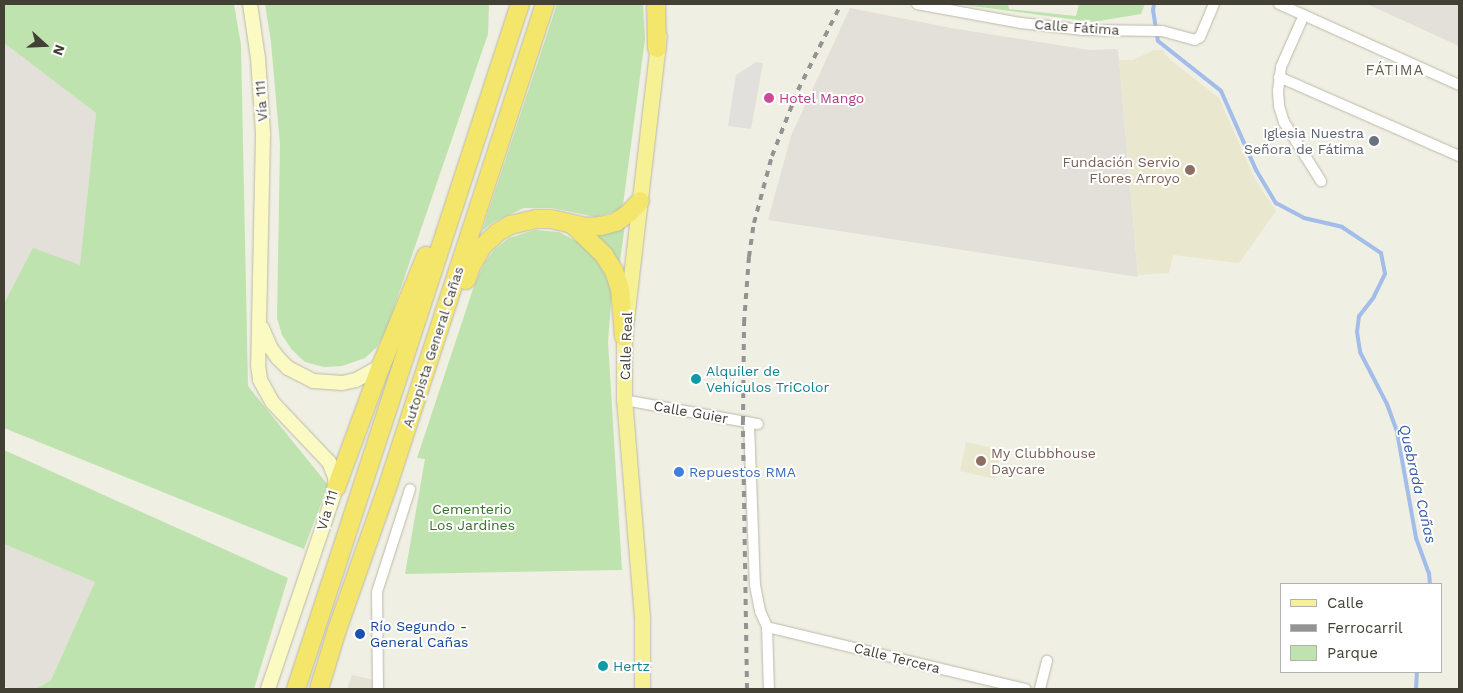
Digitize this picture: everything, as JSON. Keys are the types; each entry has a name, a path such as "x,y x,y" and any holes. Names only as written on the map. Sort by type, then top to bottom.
{"highway":[{"name":"Autopista General Cañas","path":"296,689 520,4"},
{"name":"Autopista General Cañas","path":"319,689 337,630 389,482 545,4"},
{"path":"656,4 657,48"},
{"path":"336,488 381,366 485,109"},
{"path":"389,482 472,264 483,246 498,232 523,221 536,219 570,222 585,226 601,226 616,222 629,213 640,201"},
{"path":"570,222 604,255 614,271 620,289 624,337"}],"main road":[{"name":"Vía 111","path":"250,4 258,58 263,134 258,364 263,388 272,402 329,462 335,476 336,488 268,689"},
{"name":"Calle Real","path":"642,689 642,617 624,400 624,337 663,4"},
{"name":"Vía 111","path":"260,320 267,340 278,358 300,376 314,381 342,383 356,380 381,366"}],"street":[{"name":"Calle Fátima","path":"917,4 1021,23 1082,30 1162,31 1195,40 1200,37 1214,4"},
{"path":"1279,4 1459,85"},
{"path":"1304,15 1279,77 1278,92 1281,115 1321,181"},
{"path":"1279,77 1459,156"},
{"name":"Calle Guier","path":"624,400 754,424 755,585 760,612 768,627"},
{"path":"378,689 377,592 410,488"},
{"path":"768,627 769,689"},
{"name":"Calle Tercera","path":"768,627 1026,689"},
{"path":"1040,689 1047,661"}],"shaded area":[{"path":"1367,4 1459,4 1459,46"},
{"path":"850,8 951,28 1089,50 1118,49 1138,277 768,220 791,136"},
{"path":"4,43 96,113 80,266 4,304"},
{"name":"Fundación Servio Flores Arroyo","path":"1154,50 1163,50 1169,59 1219,98 1255,179 1276,211 1239,263 1173,255 1169,273 1138,275 1119,60 1133,60"},
{"path":"756,62 763,63 751,129 728,126 736,75"},
{"name":"My Clubbhouse Daycare","path":"966,442 1001,450 995,479 960,471"},
{"path":"4,544 95,582 51,680 36,689 11,689 4,686"},
{"path":"352,675 375,680 375,689 347,689"}],"green space":[{"path":"4,4 234,4 241,45 248,386 328,485 304,549 4,428 4,304 33,248 80,265 96,113 4,43"},
{"path":"265,4 489,4 488,34 386,331 377,347 365,358 342,366 324,367 305,362 292,350 282,335 277,318 280,145 271,42"},
{"path":"557,4 643,4 645,39 623,205 619,210 596,217 552,208 524,208 493,222 482,231"},
{"path":"957,4 1008,4 1009,9 1076,16 1079,4 1145,4 1141,14 1093,22"},
{"path":"625,225 619,268 595,234"},
{"name":"Cementerio Los Jardines","path":"535,230 559,232 583,245 593,254 605,270 612,290 608,342 622,570 405,574 425,459 417,458 475,283 485,262 495,249 509,238"},
{"path":"4,450 288,578 254,689 36,689 51,680 95,582 4,544"}],"waterway":[{"name":"Quebrada Cañas","path":"1154,4 1153,10 1158,41 1221,91 1256,170 1276,203 1304,218 1342,227 1381,253 1385,274 1374,297 1359,316 1357,332 1360,352 1387,404 1397,432 1416,538 1429,573 1430,583"},
{"name":"Quebrada Cañas","path":"1416,689 1417,673"}],"railway":[{"path":"747,689 743,422 744,323 749,257 754,223 772,156 798,90 841,4"}],"place":[{"name":"Hotel Mango","path":"769,98"},
{"name":"Iglesia Nuestra Señora de Fátima","path":"1374,141"},
{"name":"Fundación Servio Flores Arroyo","path":"1190,170"},
{"name":"Alquiler de Vehículos TriColor","path":"696,379"},
{"name":"My Clubbhouse Daycare","path":"981,461"},
{"name":"Repuestos RMA","path":"679,472"},
{"name":"Río Segundo - General Cañas","path":"360,634"},
{"name":"Hertz","path":"603,666"}],"district":[{"name":"FÁTIMA","path":"1395,71"}]}
